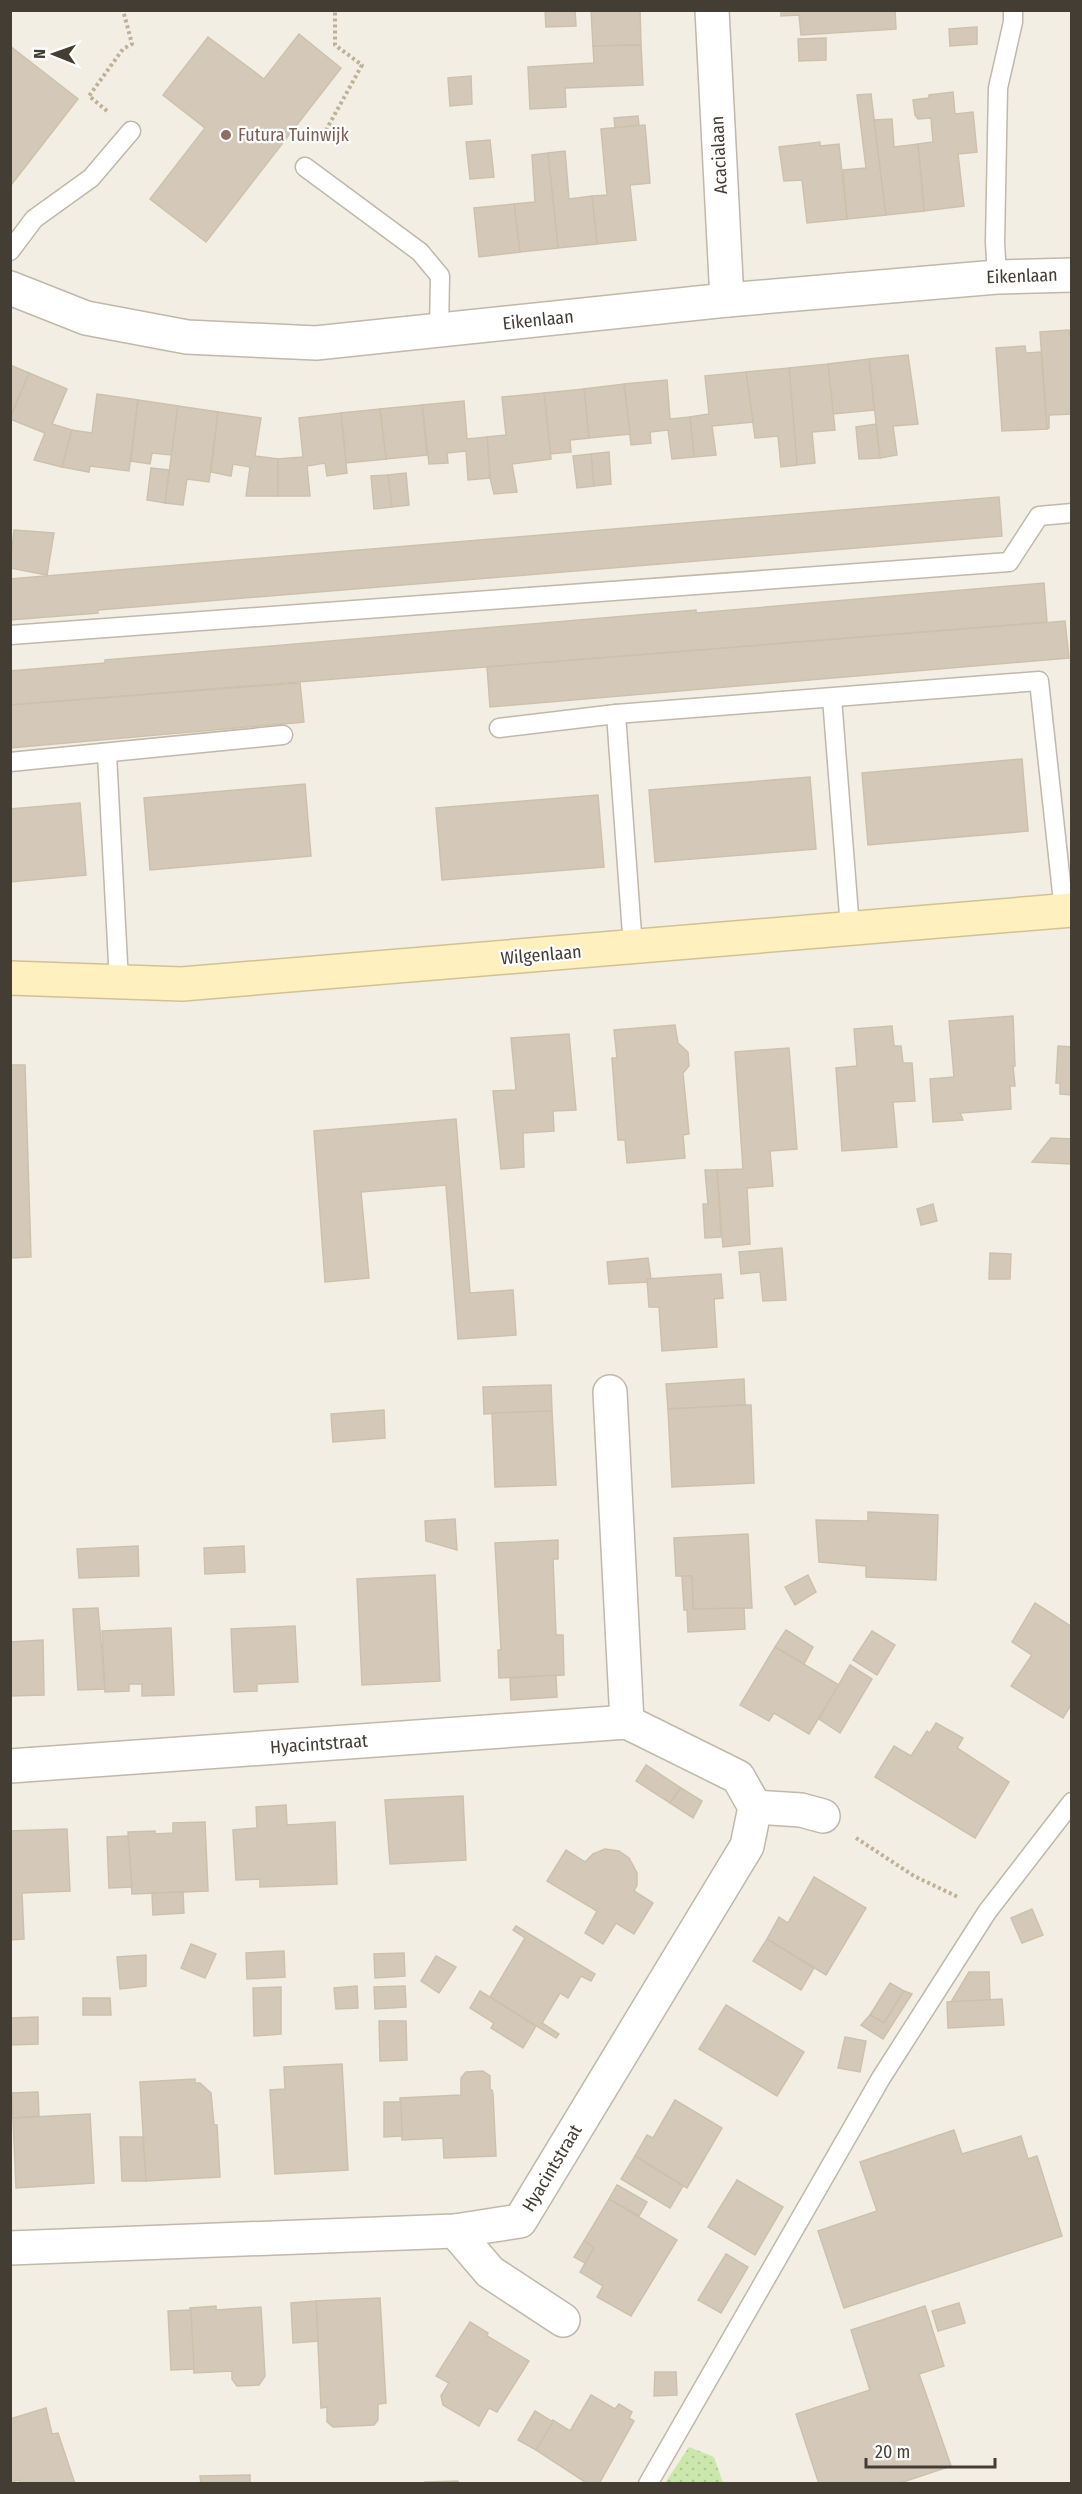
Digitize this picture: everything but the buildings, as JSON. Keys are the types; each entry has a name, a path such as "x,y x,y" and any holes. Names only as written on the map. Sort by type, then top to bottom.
{"street":[{"name":"Acacialaan","path":"712,10 727,300"},
{"name":"Eikenlaan","path":"10,288 86,318 187,338 316,343 727,300 997,276 1071,274"},
{"name":"Wilgenlaan","path":"10,978 182,984 1068,911"},
{"path":"610,1392 627,1722 738,1777 755,1807 801,1810 823,1816"},
{"name":"Hyacintstraat","path":"10,1766 627,1722"},
{"name":"Hyacintstraat","path":"10,2247 455,2231 519,2221 747,1846 755,1807"},
{"path":"455,2231 490,2272 563,2320"}],"lane":[{"path":"997,276 998,88 1013,22 1013,10"},
{"path":"10,251 34,219 91,178 131,131"},
{"path":"305,167 420,252 440,276 439,330"},
{"path":"10,635 1009,562 1039,516 1071,513"},
{"path":"499,728 615,714 1039,681 1068,911"},
{"path":"832,698 850,928"},
{"path":"615,714 633,948"},
{"path":"10,762 282,735"},
{"path":"107,754 119,982"},
{"path":"648,2484 881,2078 987,1912 1071,1802"}],"path":[{"path":"123,10 132,44 123,49 89,96 131,131"},
{"path":"305,167 362,65 335,45 335,10"},
{"path":"823,1816 914,1876 987,1912"}],"green space":[{"path":"689,2447 714,2457 723,2483 665,2483"}],"place":[{"name":"Futura Tuinwijk","path":"226,135"}]}
